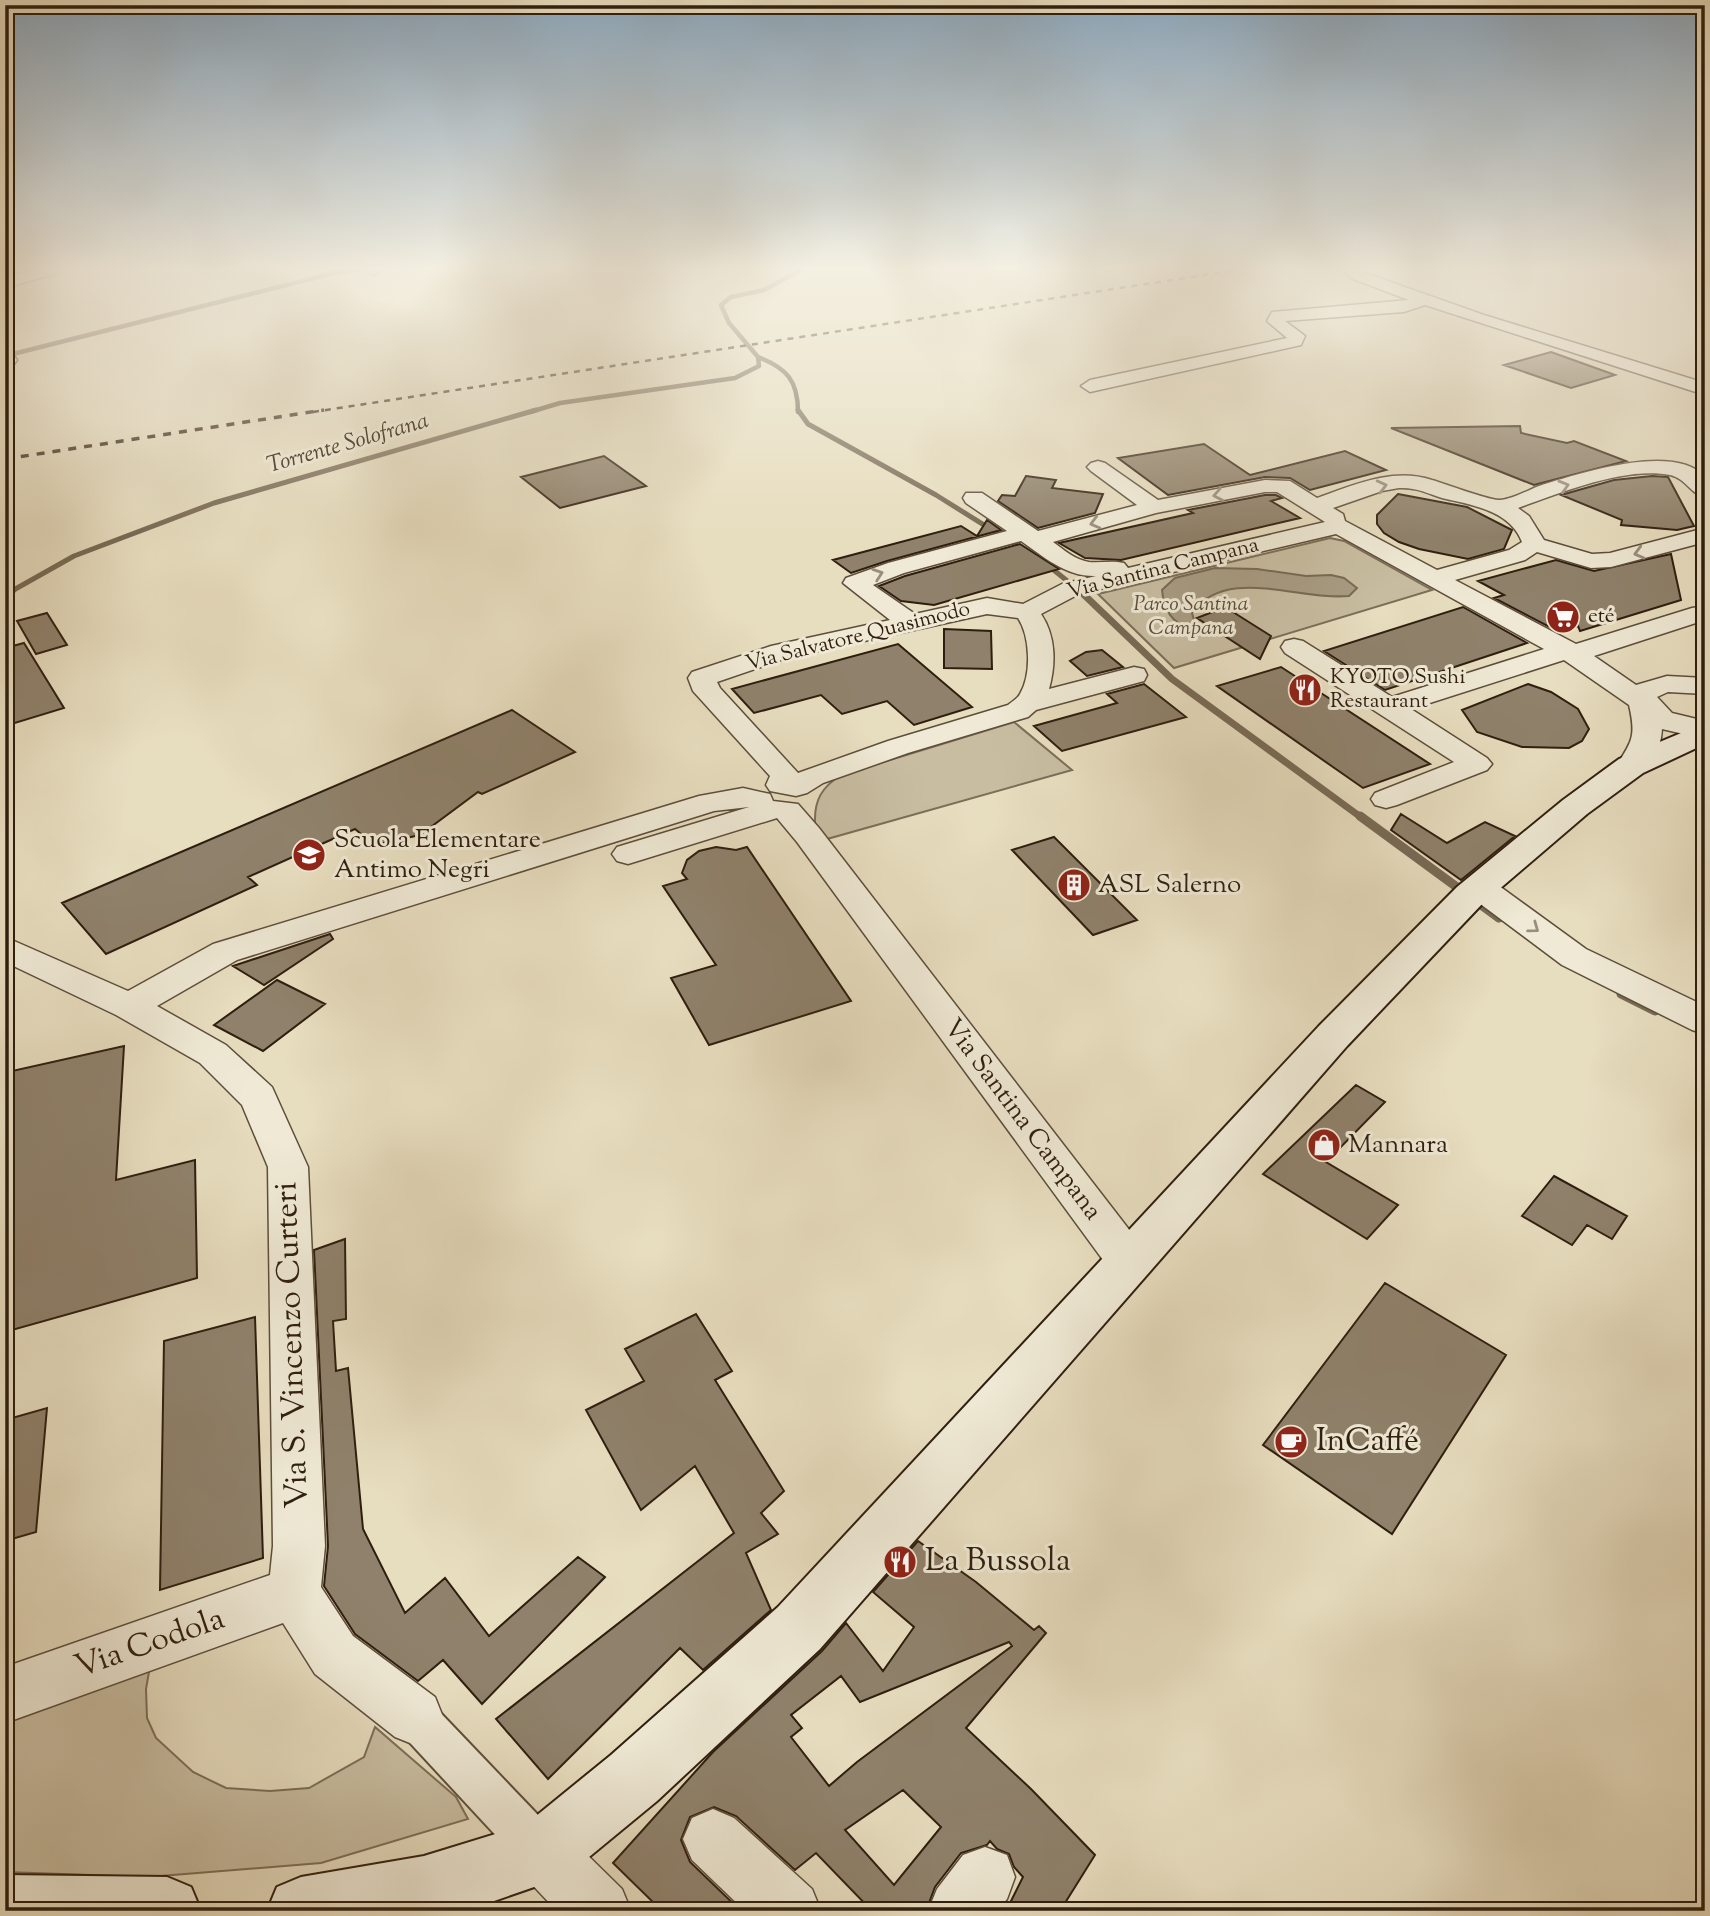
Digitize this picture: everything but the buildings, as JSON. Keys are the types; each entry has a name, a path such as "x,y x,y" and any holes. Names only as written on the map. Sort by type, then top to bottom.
{"main road":[{"path":"301,1911 425,1890 543,1853 634,1778 799,1628 1333,1037 1470,896 1575,807 1631,766 1705,731"},
{"path":"5,1909 167,1911"}],"street":[{"path":"1090,386 1220,357"},
{"path":"1602,357 1705,391"},
{"path":"1098,467 1154,507"},
{"path":"1499,508 1584,480 1639,468 1666,467 1691,474 1705,491"},
{"path":"1317,506 1373,488 1410,481 1499,508 1521,522 1532,534 1534,544"},
{"path":"910,623 855,583 896,568 1019,537 1154,507 1265,486 1282,486 1335,518 1339,526 1570,652 1643,702 1662,719 1705,731"},
{"path":"974,498 1019,537 1068,563 1086,569 1168,566"},
{"name":"Via Santina Campana","path":"1027,612 1044,601 1080,587 1339,526"},
{"path":"1434,578 1517,555 1534,544 1591,561 1611,560 1705,535"},
{"name":"Via Salvatore Quasimodo","path":"779,799 785,775 707,691 702,678 780,652 987,606 1027,612"},
{"path":"1389,707 1703,609"},
{"path":"628,854 779,799 812,777 898,747 1018,711 1033,698 1040,674 1040,630 1027,612"},
{"path":"1294,647 1477,764 1386,799"},
{"path":"1570,652 1625,672 1698,687"},
{"path":"1026,704 1133,676"},
{"path":"1631,766 1645,751 1649,733 1643,695 1655,686 1698,687"},
{"path":"129,1006 225,952 710,802 743,797 779,799"},
{"name":"Via Santina Campana","path":"779,799 1129,1262"},
{"path":"1470,896 1574,957 1705,1021"},
{"name":"Via S. Vincenzo Curteri","path":"5,948 129,1006 212,1054 258,1097 288,1167 299,1546 294,1593"},
{"path":"294,1593 334,1655 415,1717 600,1911"},
{"name":"Via Codola","path":"5,1695 294,1593"},
{"path":"713,1839 790,1911"}],"green space":[{"name":"Parco Santina Campana","path":"1330,538 1344,541 1432,590 1174,668 1098,594"},
{"path":"1014,722 1072,770 827,839 815,823 820,795 841,775"},
{"path":"150,1666 146,1689 147,1718 156,1738 193,1772 226,1788 270,1791 309,1788 364,1757 375,1727 456,1797 468,1819 321,1863 148,1877 5,1872 5,1719"}],"shaded area":[{"path":"1215,568 1257,569 1306,576 1331,575 1344,578 1357,588 1349,596 1265,588 1224,591 1206,599 1192,613 1196,627 1190,629 1178,623 1165,604 1162,590 1175,578"}],"waterway":[{"name":"Torrente Solofrana","path":"530,412 560,403 735,378 759,366 758,357"},
{"path":"759,357 776,366 789,377 796,392 798,412"},
{"name":"Torrente Solofrana","path":"10,592 74,556 214,503 536,410"},
{"path":"798,410 808,424 936,495 1024,550"},
{"path":"1045,563 1081,592"},
{"name":"Torrente Solofrana","path":"5,594 13,590"},
{"path":"1079,590 1172,679 1362,818"},
{"path":"1360,816 1499,918"},
{"path":"1621,994 1655,1011"}],"railway":[{"path":"313,412 668,357"},
{"path":"5,459 324,410"}],"place":[{"name":"eté","path":"1563,617"},
{"name":"KYOTO Sushi Restaurant","path":"1305,690"},
{"name":"Scuola Elementare Antimo Negri","path":"309,855"},
{"name":"ASL Salerno","path":"1074,885"},
{"name":"Mannara","path":"1324,1145"},
{"name":"InCaffé","path":"1291,1442"},
{"name":"La Bussola","path":"900,1562"}]}
